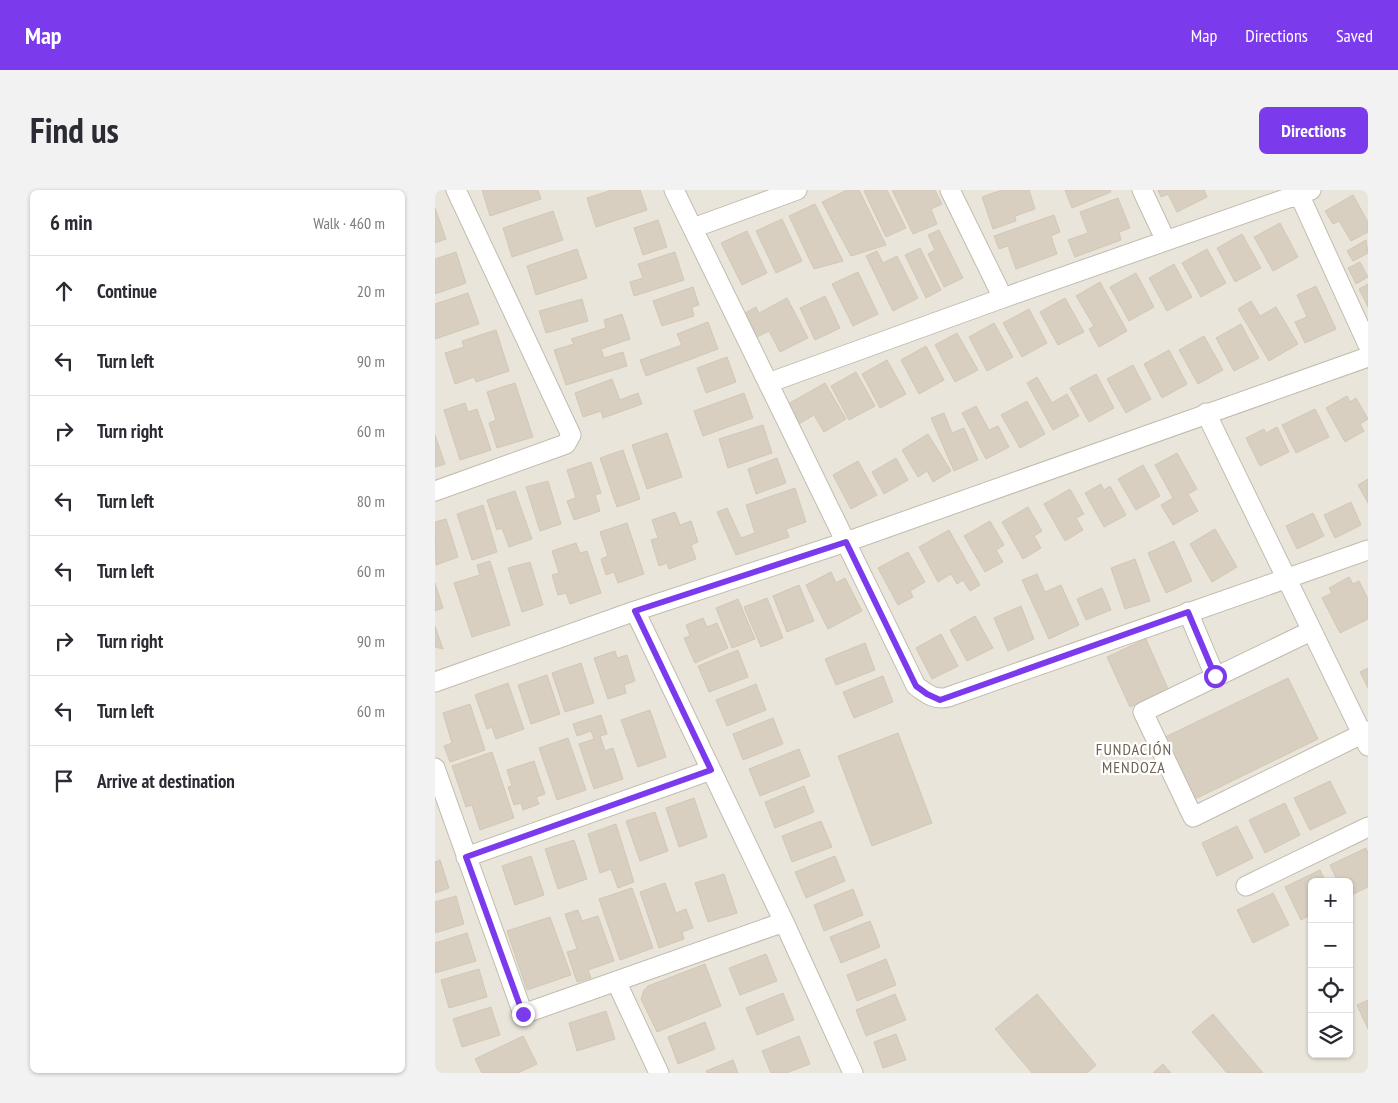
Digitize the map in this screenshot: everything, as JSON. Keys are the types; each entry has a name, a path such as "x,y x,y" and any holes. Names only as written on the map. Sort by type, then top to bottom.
{"street":[{"path":"435,491 566,444 571,435 456,190"},
{"path":"674,190 916,686 927,694 940,700 1368,550"},
{"path":"693,228 797,190"},
{"path":"950,190 1003,298"},
{"path":"1142,190 1166,241"},
{"path":"769,383 1003,298 1305,192 1368,345"},
{"path":"435,682 635,611 846,542 1368,357"},
{"path":"1206,413 1311,631 1366,737 1193,817 1143,712 1311,631"},
{"path":"635,611 785,922 853,1073"},
{"path":"1188,612 1215,676"},
{"path":"435,768 523,1014 785,922"},
{"path":"466,857 711,770"},
{"path":"1246,886 1368,827"},
{"path":"616,981 659,1073"}],"shaded area":[{"path":"435,190 1368,190 1368,1073 435,1073"}],"building":[{"path":"482,190 538,190 541,199 490,216"},
{"path":"612,190 640,190 647,210 596,227 587,198"},
{"path":"847,190 859,190 886,245 851,256 822,202"},
{"path":"887,190 906,228 886,237 864,191"},
{"path":"892,190 935,190 942,204 931,209 937,224 913,234"},
{"path":"1002,190 1029,190 1035,209 1015,216 1016,221 993,229 982,197"},
{"path":"1065,190 1110,190 1111,192 1072,208"},
{"path":"1158,190 1204,190 1207,197 1177,212 1168,194 1161,197"},
{"path":"1353,195 1368,222 1368,232 1351,241 1339,221 1333,224 1325,211"},
{"path":"1118,198 1130,228 1119,232 1121,240 1075,257 1068,240 1088,233 1080,212"},
{"path":"815,204 843,261 814,269 789,216"},
{"path":"435,208 446,239 435,243"},
{"path":"553,211 563,240 512,257 503,228"},
{"path":"1054,215 1060,232 1051,236 1057,254 1016,269 1008,246 999,249 994,236"},
{"path":"782,219 802,261 776,273 756,231"},
{"path":"658,220 667,247 643,255 634,228"},
{"path":"1280,223 1298,257 1273,271 1254,237"},
{"path":"939,230 963,278 944,287 928,254 935,250 928,235"},
{"path":"747,231 767,273 742,285 721,243"},
{"path":"1242,234 1261,268 1235,282 1217,248"},
{"path":"1366,240 1368,253 1353,261 1347,251"},
{"path":"920,248 941,290 926,298 905,255"},
{"path":"577,249 587,278 536,295 527,266"},
{"path":"1207,249 1226,283 1201,297 1182,263"},
{"path":"877,251 883,263 897,256 918,298 893,311 866,256"},
{"path":"456,252 466,283 435,294 435,259"},
{"path":"675,252 684,280 634,296 630,282 643,278 638,264"},
{"path":"1360,262 1368,277 1356,284 1348,268"},
{"path":"1174,264 1192,297 1167,311 1149,278"},
{"path":"858,272 878,314 853,326 832,284"},
{"path":"1136,273 1154,307 1129,321 1110,287"},
{"path":"1100,282 1127,331 1099,347 1089,329 1094,326 1076,296"},
{"path":"1368,284 1368,307 1359,289"},
{"path":"1316,286 1336,329 1305,343 1295,322 1307,317 1297,295"},
{"path":"693,287 699,305 692,307 694,316 662,326 653,301"},
{"path":"468,293 479,324 435,339 435,304"},
{"path":"825,296 840,328 815,340 800,308"},
{"path":"787,298 808,338 780,352 769,331 755,338 743,314 756,307 759,313"},
{"path":"1065,298 1084,332 1058,345 1040,312"},
{"path":"582,299 588,321 546,333 539,311"},
{"path":"1251,301 1260,316 1276,307 1298,344 1269,361 1238,309"},
{"path":"1029,309 1047,343 1022,357 1003,323"},
{"path":"622,314 630,339 601,349 604,358 623,352 627,366 566,385 554,350 574,344 571,339 606,328 604,320"},
{"path":"708,322 718,349 646,376 640,360 682,345 677,334"},
{"path":"994,323 1013,357 987,371 969,337"},
{"path":"1241,324 1259,358 1234,371 1216,338"},
{"path":"496,330 509,371 476,382 474,377 455,384 445,353 464,347 462,341"},
{"path":"957,333 978,370 955,382 935,345"},
{"path":"1204,336 1223,370 1198,384 1179,350"},
{"path":"926,346 944,380 919,394 901,360"},
{"path":"1169,350 1187,384 1162,398 1144,364"},
{"path":"727,357 736,382 706,393 697,368"},
{"path":"887,360 906,394 880,408 862,374"},
{"path":"1133,365 1151,399 1126,413 1107,379"},
{"path":"856,372 875,406 849,420 831,386"},
{"path":"1096,374 1114,408 1089,422 1070,388"},
{"path":"1037,377 1052,403 1067,394 1079,416 1053,430 1027,383"},
{"path":"612,379 620,400 638,393 642,404 603,418 601,411 583,417 575,393"},
{"path":"515,383 533,437 497,448 489,423 496,420 487,392"},
{"path":"825,383 846,419 824,432 814,415 799,424 788,404"},
{"path":"744,393 753,418 703,436 694,411"},
{"path":"1347,396 1350,402 1356,398 1368,419 1360,424 1364,431 1345,442 1326,408"},
{"path":"1027,401 1045,434 1020,448 1001,415"},
{"path":"465,403 468,412 477,409 491,450 460,460 444,410"},
{"path":"976,406 989,430 998,426 1009,447 986,459 962,413"},
{"path":"1315,409 1329,437 1296,453 1282,425"},
{"path":"944,413 952,433 964,428 978,460 954,471 931,418"},
{"path":"763,425 772,453 728,468 719,439"},
{"path":"1277,427 1289,452 1260,466 1246,438 1264,429 1266,433"},
{"path":"667,433 682,477 647,489 632,445"},
{"path":"928,434 951,471 933,482 927,471 918,477 902,450"},
{"path":"435,435 445,464 435,467"},
{"path":"623,450 640,499 617,507 600,458"},
{"path":"1177,453 1197,489 1188,494 1198,511 1173,525 1161,505 1173,498 1155,465"},
{"path":"777,458 786,483 756,494 748,469"},
{"path":"896,458 908,480 884,494 872,472"},
{"path":"858,461 877,495 851,509 833,475"},
{"path":"591,462 601,493 595,495 600,511 574,520 567,501 576,498 567,470"},
{"path":"1143,465 1160,496 1136,510 1118,479"},
{"path":"1368,479 1368,503 1358,485"},
{"path":"548,481 561,524 540,531 526,487"},
{"path":"1101,484 1104,490 1110,486 1126,515 1104,527 1085,493"},
{"path":"795,488 806,522 786,529 789,537 736,555 717,512 727,508 741,538 755,533 746,505"},
{"path":"1070,489 1084,514 1076,518 1083,530 1065,541 1044,504"},
{"path":"515,491 532,539 509,547 502,528 497,530 487,500"},
{"path":"1351,502 1361,525 1335,538 1324,515"},
{"path":"483,505 497,552 472,560 457,514"},
{"path":"1028,507 1042,531 1034,536 1041,548 1023,559 1002,522"},
{"path":"675,512 680,525 691,521 698,542 691,545 696,559 669,569 667,563 659,566 651,540 658,538 652,520"},
{"path":"1313,513 1324,536 1297,549 1286,526"},
{"path":"446,519 458,557 436,565 435,522"},
{"path":"990,521 1004,545 996,550 1003,562 985,572 964,536"},
{"path":"627,523 644,574 618,583 614,572 606,575 601,559 608,556 600,532"},
{"path":"1215,529 1237,567 1212,582 1190,544"},
{"path":"949,530 980,585 970,591 963,580 957,584 951,574 938,582 919,547"},
{"path":"1174,541 1192,581 1166,593 1148,553"},
{"path":"576,543 580,553 587,551 601,593 570,604 566,593 558,595 552,575 559,573 552,551"},
{"path":"908,552 925,582 910,591 913,597 898,605 878,568"},
{"path":"1135,559 1150,601 1125,609 1111,568"},
{"path":"490,561 510,625 472,637 454,583 480,575 477,565"},
{"path":"530,562 543,605 522,612 508,568"},
{"path":"831,572 836,583 845,578 862,611 828,629 806,585"},
{"path":"1037,574 1045,592 1061,585 1079,625 1049,639 1022,580"},
{"path":"1349,577 1353,584 1359,581 1368,599 1368,619 1340,633 1322,598 1332,593 1329,588"},
{"path":"435,583 443,608 435,611"},
{"path":"799,585 814,621 787,632 773,596"},
{"path":"1102,588 1111,610 1086,620 1077,599"},
{"path":"767,598 783,638 761,647 744,607"},
{"path":"738,599 755,639 732,648 716,608"},
{"path":"1021,606 1034,639 1008,651 994,618"},
{"path":"975,616 993,648 967,661 950,630"},
{"path":"703,618 707,627 717,623 728,648 695,663 684,638 690,636 686,625"},
{"path":"435,626 443,649 435,647"},
{"path":"941,634 958,666 932,679 916,648"},
{"path":"1146,639 1168,689 1130,707 1107,657"},
{"path":"865,643 875,670 836,685 825,659"},
{"path":"738,650 748,677 709,692 698,666"},
{"path":"615,651 617,658 627,655 635,681 624,685 626,693 608,699 594,658"},
{"path":"581,663 594,703 565,712 552,673"},
{"path":"1368,668 1368,688 1360,672"},
{"path":"547,675 560,714 531,724 518,685"},
{"path":"883,676 893,702 854,718 843,692"},
{"path":"1288,678 1318,739 1193,800 1163,738"},
{"path":"508,683 524,729 496,739 492,727 487,729 475,695"},
{"path":"756,684 766,710 727,726 716,700"},
{"path":"470,704 485,750 450,762 444,746 452,743 443,713"},
{"path":"650,710 666,757 638,767 621,720"},
{"path":"601,715 607,734 600,736 605,751 613,748 623,779 594,789 579,744 594,739 591,731 577,736 573,724"},
{"path":"773,718 783,744 743,760 733,734"},
{"path":"898,733 932,823 872,846 838,756"},
{"path":"568,738 586,790 557,800 539,748"},
{"path":"799,749 810,776 760,796 749,769"},
{"path":"492,752 514,818 480,830 472,805 466,807 452,766"},
{"path":"534,761 545,794 536,797 539,804 523,810 521,803 514,805 508,787 512,786 507,770"},
{"path":"1330,781 1346,813 1310,830 1294,798"},
{"path":"804,786 814,812 775,828 765,802"},
{"path":"694,798 707,837 679,847 666,808"},
{"path":"1285,803 1300,835 1265,853 1249,820"},
{"path":"655,812 668,851 640,861 626,821"},
{"path":"821,821 832,847 792,862 782,836"},
{"path":"616,824 634,882 618,888 611,869 600,873 588,834"},
{"path":"1237,826 1253,858 1217,876 1202,843"},
{"path":"574,840 587,879 558,889 545,849"},
{"path":"1366,848 1368,853 1368,887 1353,894 1353,878 1336,878 1330,865"},
{"path":"531,856 544,895 515,905 502,866"},
{"path":"835,856 845,881 806,898 795,872"},
{"path":"440,860 449,888 435,893 435,862"},
{"path":"1320,870 1324,878 1308,878 1308,916 1301,920 1285,887"},
{"path":"724,874 737,913 708,922 695,883"},
{"path":"665,883 676,913 686,909 693,928 682,932 684,939 659,948 640,892"},
{"path":"632,888 653,948 620,960 599,899"},
{"path":"853,889 863,915 824,931 814,905"},
{"path":"1273,893 1289,925 1253,943 1237,910"},
{"path":"456,896 464,924 435,933 435,902"},
{"path":"578,910 582,921 598,916 614,961 588,970 591,978 577,982 567,952 577,949 565,914"},
{"path":"550,917 571,975 527,990 507,931"},
{"path":"870,921 880,947 841,963 830,937"},
{"path":"467,933 476,961 435,973 435,943"},
{"path":"766,954 777,981 740,995 729,968"},
{"path":"886,959 896,985 857,1001 847,975"},
{"path":"705,964 721,1006 657,1032 641,999 644,990 648,986"},
{"path":"479,969 487,997 449,1008 441,980"},
{"path":"783,993 794,1020 757,1035 746,1008"},
{"path":"895,994 906,1020 866,1036 856,1010"},
{"path":"1037,994 1096,1065 1087,1073 1032,1073 995,1029"},
{"path":"1368,1000 1368,1029 1357,1005"},
{"path":"491,1007 500,1035 462,1047 453,1019"},
{"path":"606,1011 615,1039 577,1051 569,1023"},
{"path":"1213,1014 1263,1073 1227,1073 1192,1032"},
{"path":"705,1022 715,1049 678,1064 668,1037"},
{"path":"896,1034 906,1060 883,1068 874,1042"},
{"path":"523,1036 537,1064 518,1073 482,1073 475,1059"},
{"path":"799,1036 810,1064 786,1073 771,1073 762,1051"},
{"path":"733,1060 738,1073 707,1073 706,1071"},
{"path":"1163,1064 1171,1073 1153,1073"}],"district":[{"name":"FUNDACIÓN MENDOZA","path":"1134,758"}],"route":[{"path":"523,1014 466,857 711,770 635,611 846,542 916,686 940,700 1188,612 1215,676"}]}
